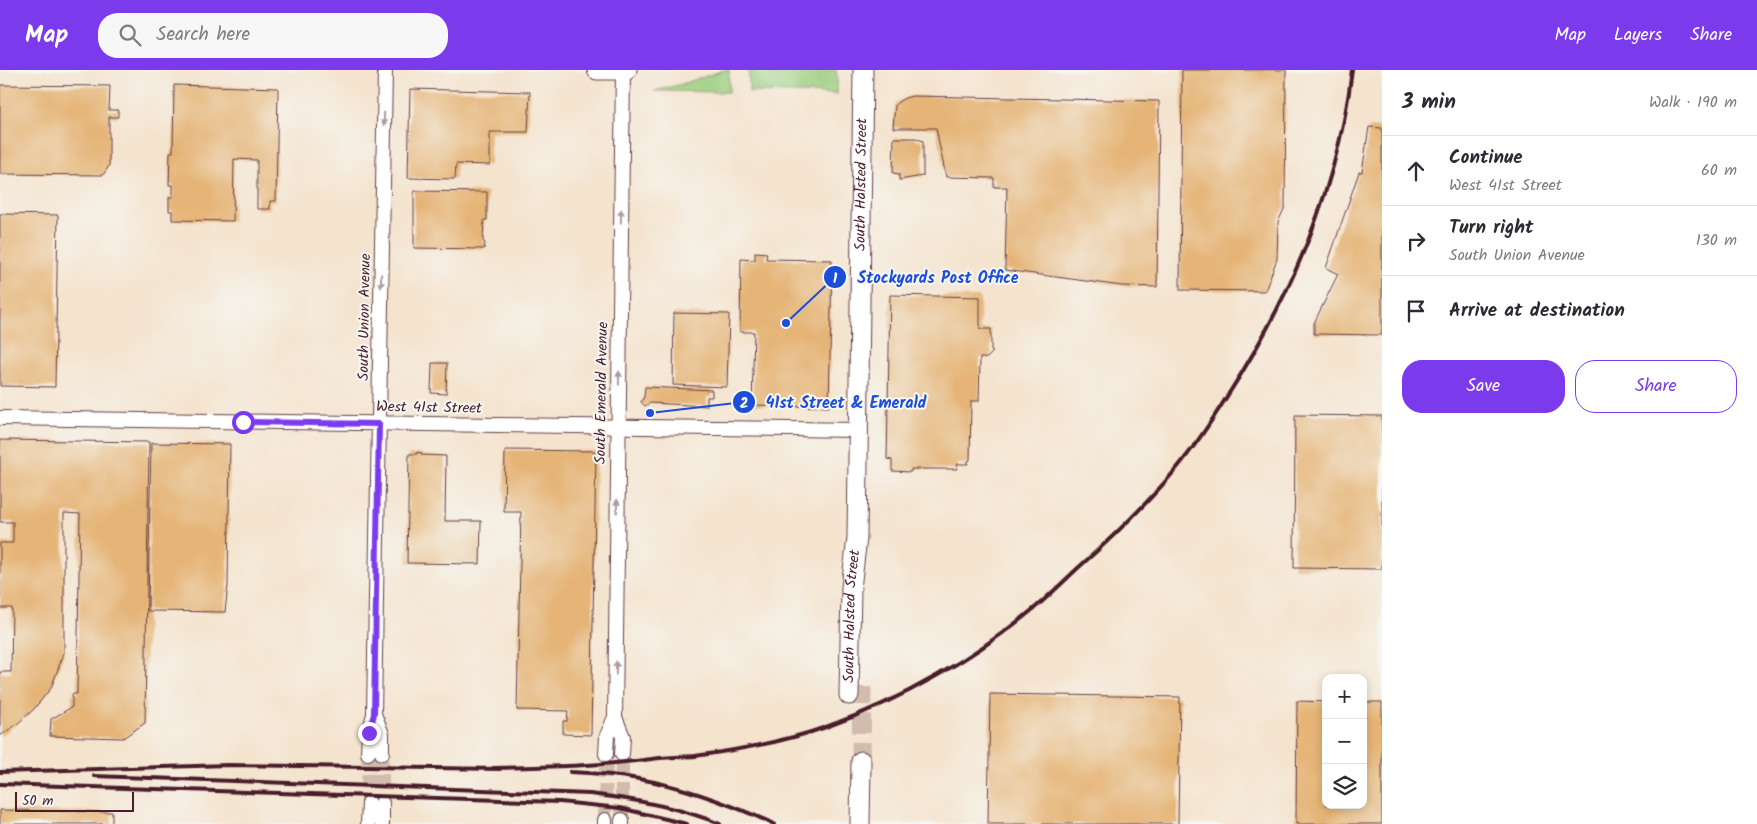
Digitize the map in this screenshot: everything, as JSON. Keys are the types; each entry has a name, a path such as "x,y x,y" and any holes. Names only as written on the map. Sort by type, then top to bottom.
{"main road":[{"path":"597,70 627,70"},
{"name":"South Halsted Street","path":"856,691 864,588 857,538 863,70"},
{"path":"847,824 855,764 860,824"}],"street":[{"name":"South Union Avenue","path":"375,753 382,734 374,714 385,70"},
{"name":"South Emerald Avenue","path":"606,754 607,736 615,717 623,70"},
{"name":"West 41st Street","path":"0,418 858,430"},
{"name":"South Emerald Avenue","path":"615,717 623,737 622,754"},
{"path":"368,824 375,803 382,824"}],"green space":[{"path":"729,70 729,92 654,91 682,84"},
{"path":"749,70 836,70 837,94 749,92"}],"building":[{"path":"1182,70 1286,70 1285,207 1278,222 1277,259 1265,291 1180,290"},
{"path":"0,85 110,86 109,110 118,110 118,117 109,117 109,166 103,175 0,174"},
{"path":"174,85 278,88 276,201 270,201 270,209 257,209 257,160 234,159 233,221 172,220 172,211 169,211 169,197 173,197 173,185 169,185 170,152 173,152"},
{"path":"410,89 530,92 528,132 490,132 490,165 456,164 455,179 408,178"},
{"path":"912,96 1159,101 1157,287 1122,286 1005,270 1007,187 994,187 994,178 946,177 936,128 893,128 895,106 898,102"},
{"path":"1369,127 1382,128 1382,335 1314,334 1314,323 1338,274 1326,268 1359,172 1362,172"},
{"path":"894,138 915,138 923,141 923,176 899,180 899,174 893,173"},
{"path":"414,191 487,192 487,220 484,220 484,249 414,248"},
{"path":"0,214 58,215 55,387 0,386"},
{"path":"755,252 767,253 766,259 832,260 829,407 752,405 754,332 740,332 741,259 755,260"},
{"path":"890,295 980,297 980,329 991,329 991,351 993,352 987,358 980,358 979,401 971,401 970,460 968,464 957,464 957,469 911,469 911,472 892,471 892,460 887,459"},
{"path":"674,313 729,314 727,387 673,385"},
{"path":"432,363 447,363 446,394 431,393"},
{"path":"645,387 712,390 712,397 707,397 707,406 650,403 645,406 641,402 644,397"},
{"path":"1295,415 1382,416 1382,569 1294,568"},
{"path":"0,440 149,442 145,723 123,738 50,736 51,719 72,707 72,694 77,694 80,514 64,513 64,653 51,688 33,710 0,736 0,672 11,672 12,608 0,608 0,543 13,543 13,522 0,522"},
{"path":"151,443 230,444 228,585 225,612 148,611"},
{"path":"505,450 596,451 591,735 563,734 563,721 567,721 568,711 517,710 521,512 504,512"},
{"path":"417,452 422,453 421,455 446,456 445,521 481,521 480,564 407,563 409,454 417,454"},
{"path":"990,694 1180,697 1178,824 988,824"},
{"path":"1297,701 1322,702 1322,809 1367,809 1367,702 1382,702 1382,824 1296,824"},
{"path":"0,810 112,812 112,824 0,824"}],"tunnel":[{"path":"861,761 862,687"},
{"path":"368,753 369,803"},
{"path":"382,753 382,803"},
{"path":"605,820 606,754"},
{"path":"622,754 622,820"}],"railway":[{"path":"493,768 593,765 695,756 761,745 794,737 854,716 910,690 963,660 1014,625 1117,532 1166,481 1203,434 1249,360 1271,322 1290,282 1323,200 1345,114 1352,70"},
{"path":"0,772 228,765 500,769"},
{"path":"570,772 622,776 656,782 691,791 774,824"},
{"path":"94,776 590,794 656,804 720,824"},
{"path":"0,784 560,802 620,808 687,824"}],"place":[{"name":"Stockyards Post Office","path":"786,323"},
{"name":"41st Street & Emerald","path":"650,413"}],"route":[{"path":"243,422 379,424 374,714 369,733"}]}
